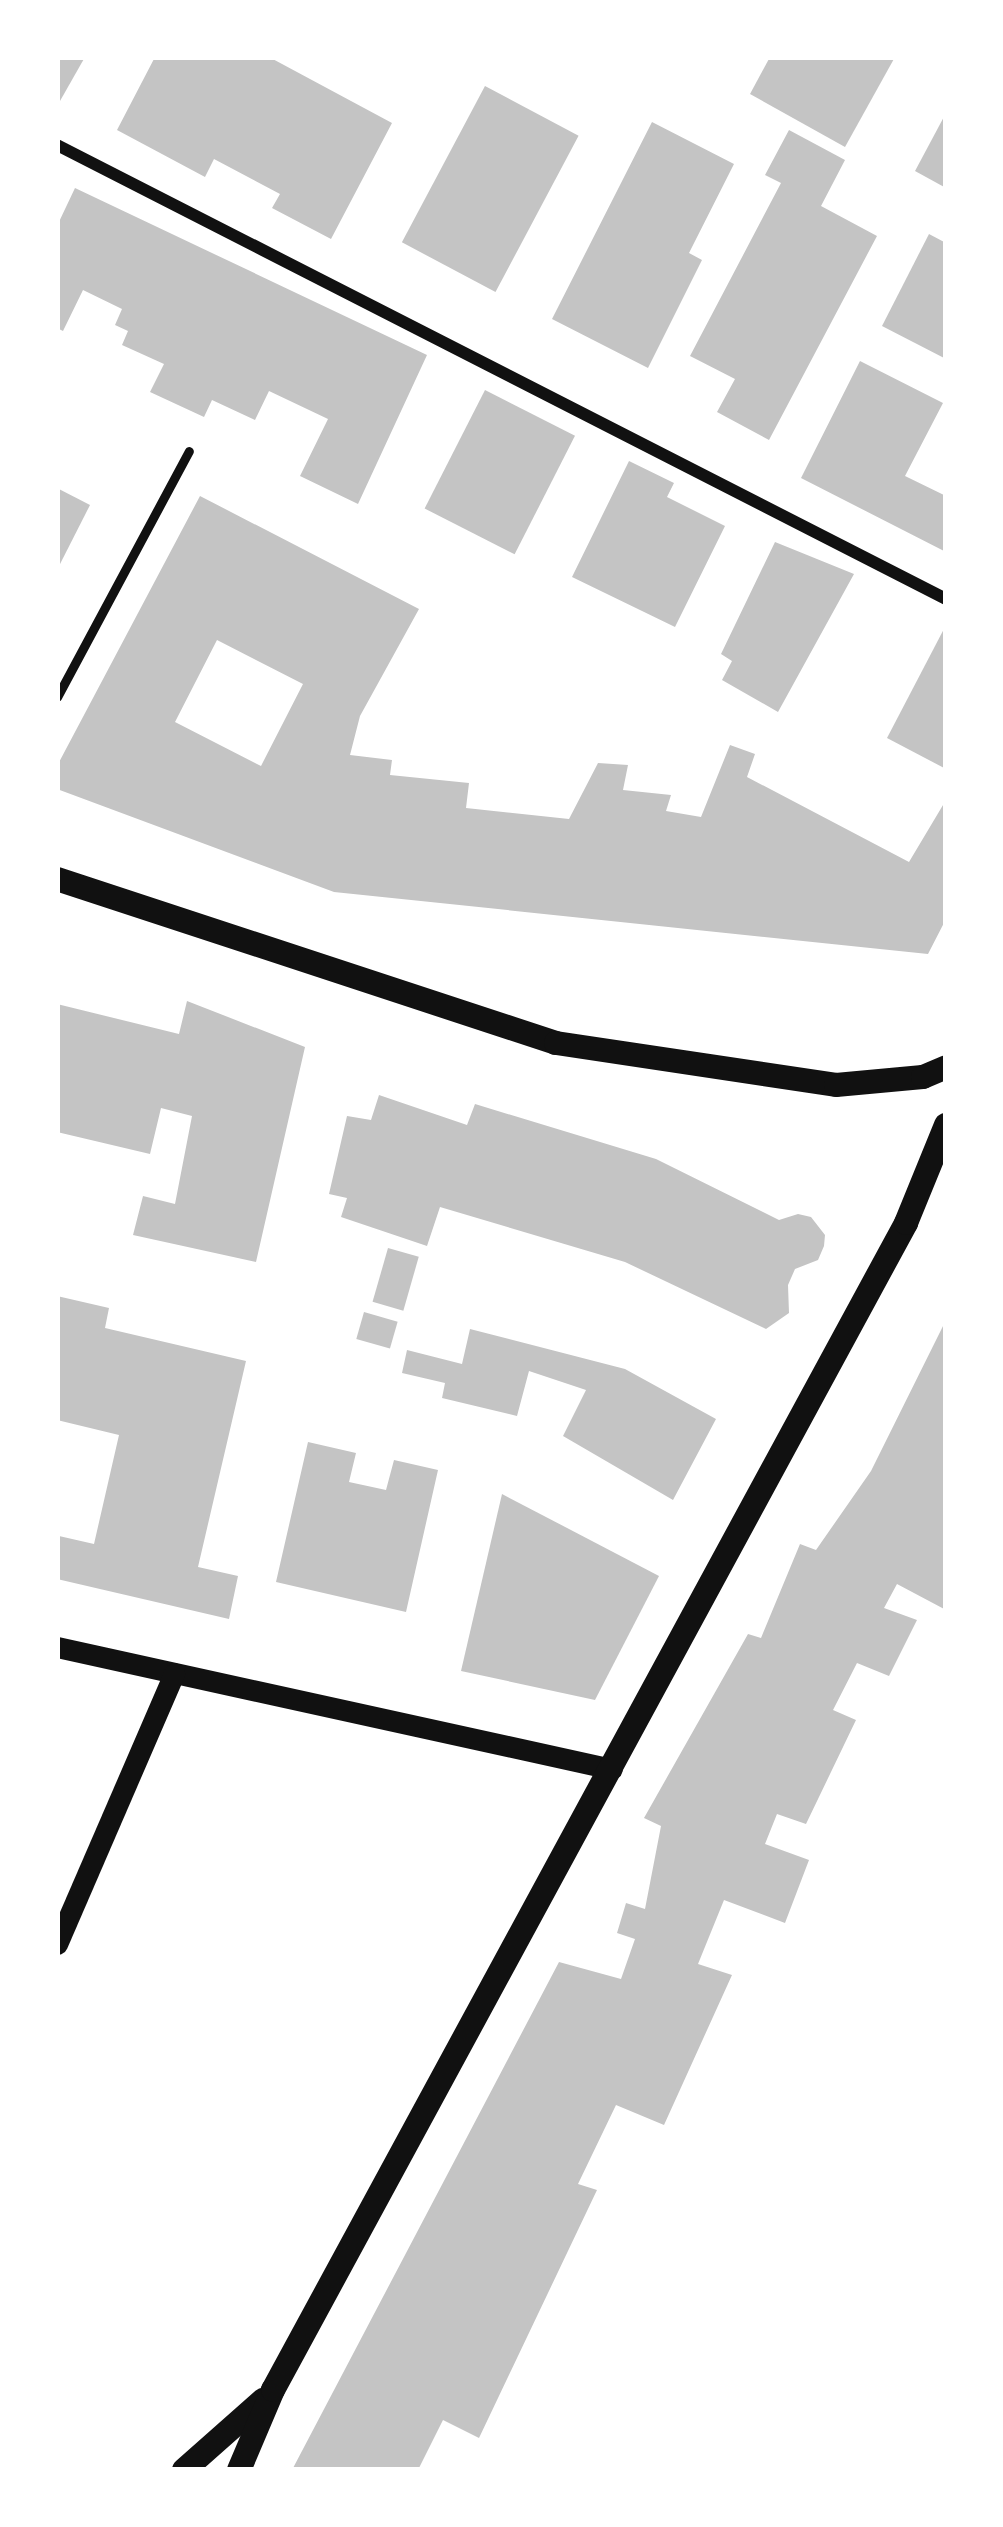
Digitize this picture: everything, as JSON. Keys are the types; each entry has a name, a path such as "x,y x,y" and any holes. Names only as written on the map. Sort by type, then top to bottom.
{"main road":[{"path":"57,879 556,1042 836,1085 923,1077 946,1067"},
{"path":"238,2470 273,2390 906,1223 946,1125"},
{"path":"906,1223 946,1171"},
{"path":"184,2470 273,2390"}],"street":[{"path":"57,145 946,599"},
{"path":"57,1647 612,1769"},
{"path":"57,1944 62,1915 174,1673"}],"lane":[{"path":"57,698 189,452"}],"building":[{"path":"57,57 85,57 60,101 57,99"},
{"path":"155,57 269,57 392,123 331,239 272,208 280,194 214,159 205,177 117,130"},
{"path":"770,57 895,57 845,147 750,94"},
{"path":"485,86 579,136 495,292 402,242"},
{"path":"946,113 946,188 915,171"},
{"path":"652,122 734,164 689,253 702,260 648,368 552,319"},
{"path":"789,130 845,160 821,206 877,236 769,440 717,412 735,379 690,356 781,183 765,175"},
{"path":"75,188 427,355 358,504 300,476 328,419 269,391 255,420 212,400 204,417 150,392 164,364 122,345 128,331 115,325 122,309 83,290 63,331 57,328 57,226"},
{"path":"929,234 946,243 946,359 882,326"},
{"path":"860,361 943,403 905,476 946,496 946,552 801,478"},
{"path":"485,390 575,436 515,554 425,509"},
{"path":"629,461 674,483 667,497 725,526 675,627 572,577"},
{"path":"57,488 90,505 57,570"},
{"path":"200,496 419,609 360,716 350,755 392,760 390,775 469,783 466,808 569,819 598,763 628,765 623,790 671,795 666,811 701,817 730,745 755,754 747,777 909,862 946,800 946,919 928,954 334,892 57,789 57,766","holes":["217,640 303,684 261,766 175,722"]},
{"path":"775,542 854,574 778,712 722,680 732,661 721,654"},
{"path":"946,625 946,769 887,738"},
{"path":"187,1001 305,1047 256,1262 133,1235 143,1196 175,1204 192,1116 161,1108 150,1154 57,1132 57,1004 179,1034"},
{"path":"379,1095 467,1125 475,1104 656,1159 779,1220 798,1214 811,1217 825,1235 824,1246 818,1260 795,1269 788,1285 789,1313 766,1329 625,1262 440,1207 427,1246 341,1217 347,1198 329,1194 347,1116 371,1120"},
{"path":"388,1248 419,1257 403,1311 373,1302"},
{"path":"57,1296 109,1308 105,1328 246,1361 198,1567 238,1576 229,1619 57,1579 59,1536 94,1544 119,1435 57,1420"},
{"path":"364,1312 398,1322 390,1349 356,1339"},
{"path":"946,1320 946,1610 897,1584 884,1608 917,1620 889,1676 857,1663 833,1710 856,1720 806,1824 777,1814 765,1844 809,1860 785,1923 724,1900 698,1964 732,1975 664,2125 616,2105 578,2184 597,2190 479,2438 443,2420 418,2470 292,2470 559,1962 621,1979 635,1939 617,1933 626,1903 645,1909 661,1826 644,1818 748,1634 761,1638 800,1544 816,1550 871,1471"},
{"path":"470,1329 625,1369 716,1419 673,1500 563,1436 586,1390 529,1371 517,1416 442,1398 445,1383 402,1373 407,1350 462,1364"},
{"path":"308,1442 356,1453 349,1482 386,1490 394,1460 438,1470 406,1612 276,1582"},
{"path":"502,1494 659,1576 595,1700 461,1671"}]}
